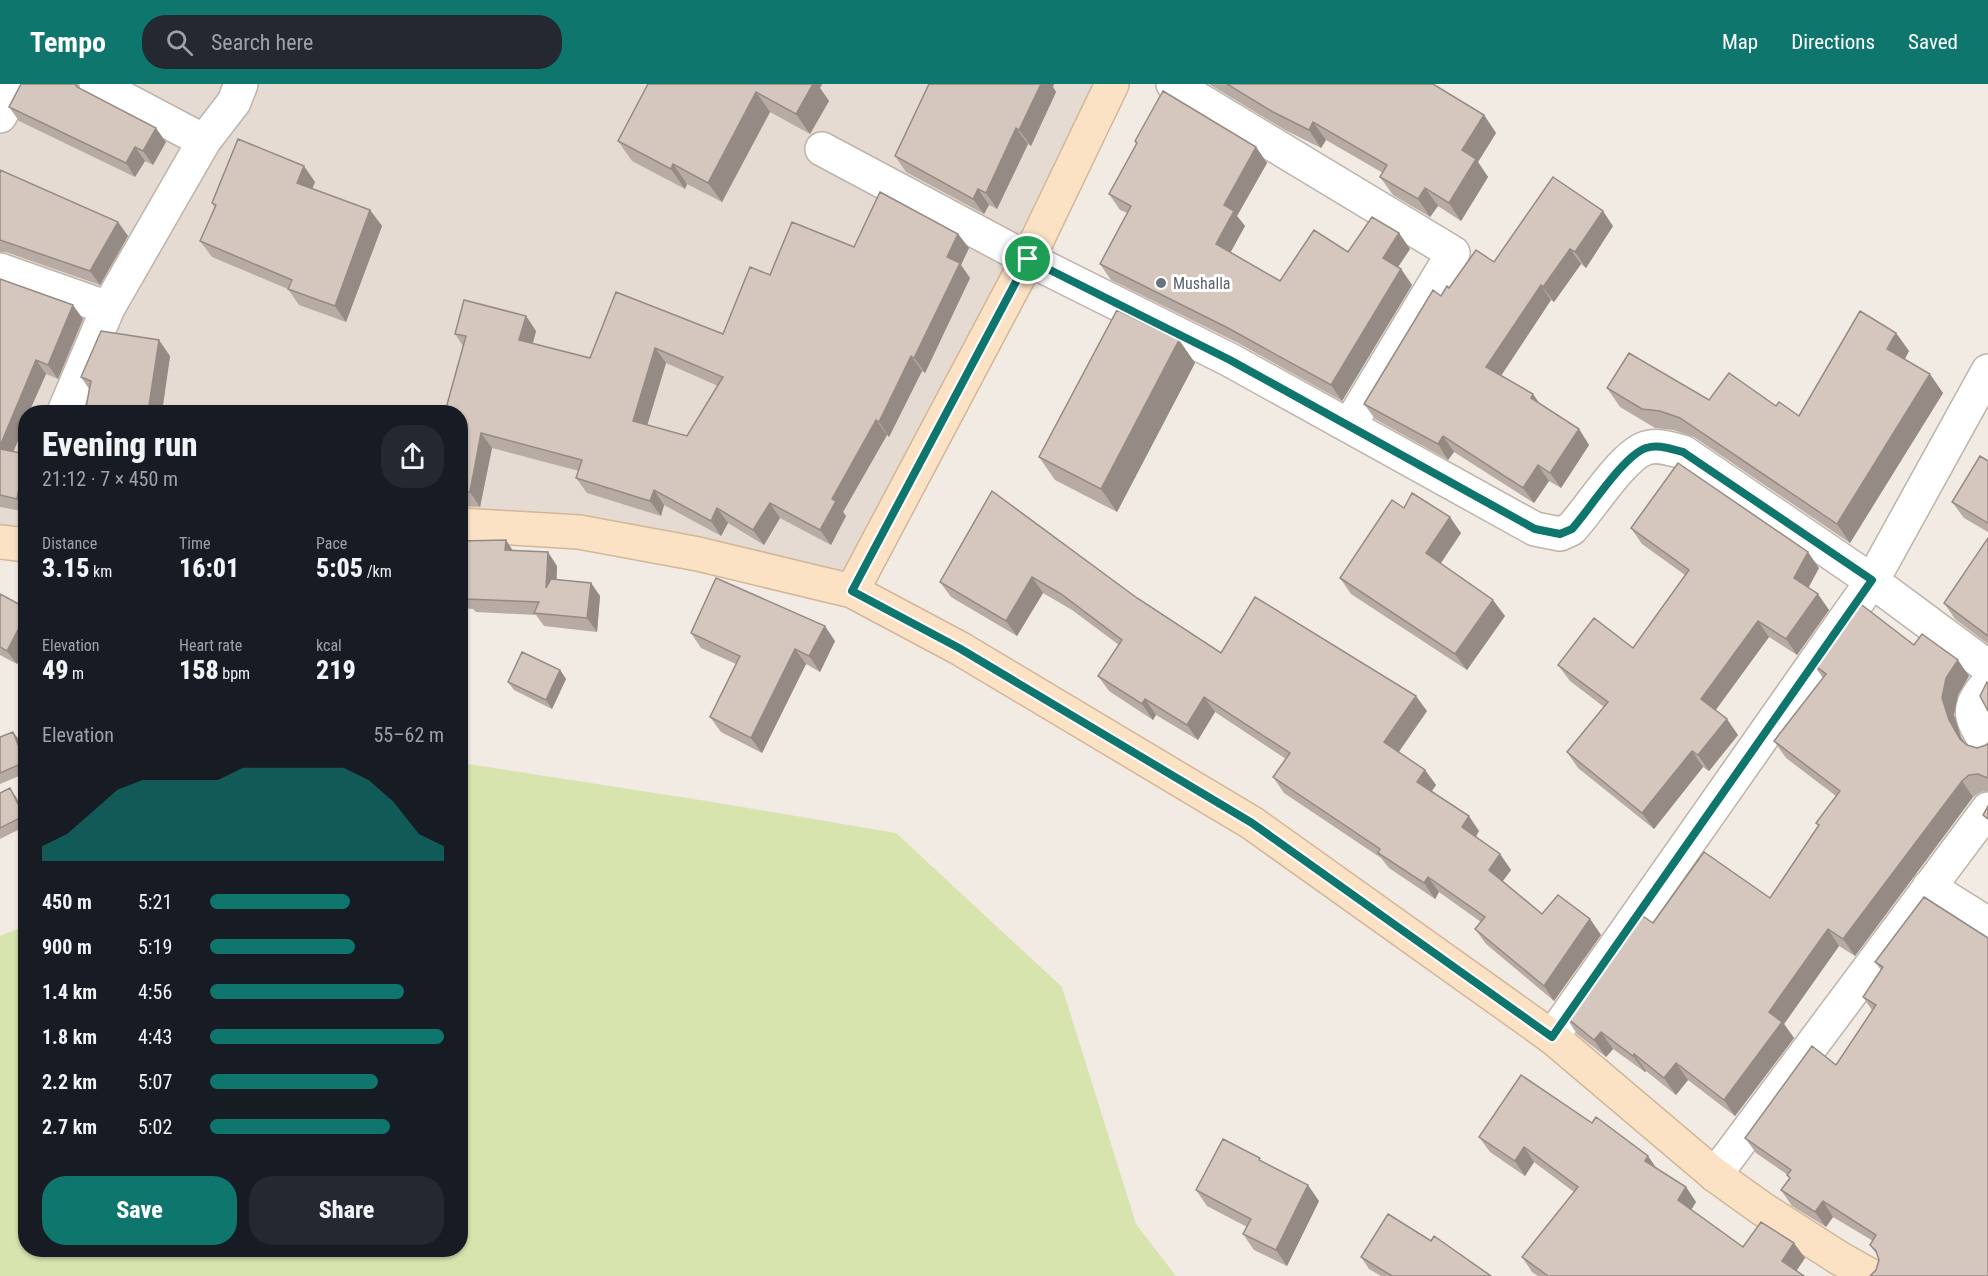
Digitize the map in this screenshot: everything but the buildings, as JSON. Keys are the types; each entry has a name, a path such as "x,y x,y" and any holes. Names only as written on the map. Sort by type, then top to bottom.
{"street":[{"path":"0,116 17,84"},
{"path":"96,84 204,141"},
{"path":"67,405 108,308 204,141 234,102 241,84"},
{"path":"852,591 1028,259 1112,84"},
{"path":"1173,84 1453,253 1349,426"},
{"path":"822,149 1028,259 1230,360 1535,529 1560,534 1572,529 1632,456 1647,448 1662,446 1683,452 1872,580 1988,667"},
{"path":"0,270 108,308"},
{"path":"1552,1037 1872,580 1988,372"},
{"path":"468,525 579,532 698,554 852,591 959,648 1252,823 1552,1037 1715,1175 1761,1208 1871,1276"},
{"path":"0,542 18,544"},
{"path":"1988,683 1973,707 1972,720 1988,746"},
{"path":"1715,1175 1988,809"},
{"path":"1929,887 1988,924"}],"shaded area":[{"path":"0,84 1099,84 852,591 468,526 468,405 18,405 18,541 0,536"}],"green space":[{"path":"468,764 896,833 1062,987 1136,1224 1176,1276 0,1276 0,936 18,929 18,1257 468,1257"}],"place":[{"name":"Mushalla","path":"1161,283"}],"route":[{"path":"1028,259 1230,360 1535,529 1560,534 1572,529 1632,456 1647,448 1662,446 1683,452 1872,580 1552,1037 1252,823 959,648 852,591 1028,259"}]}
